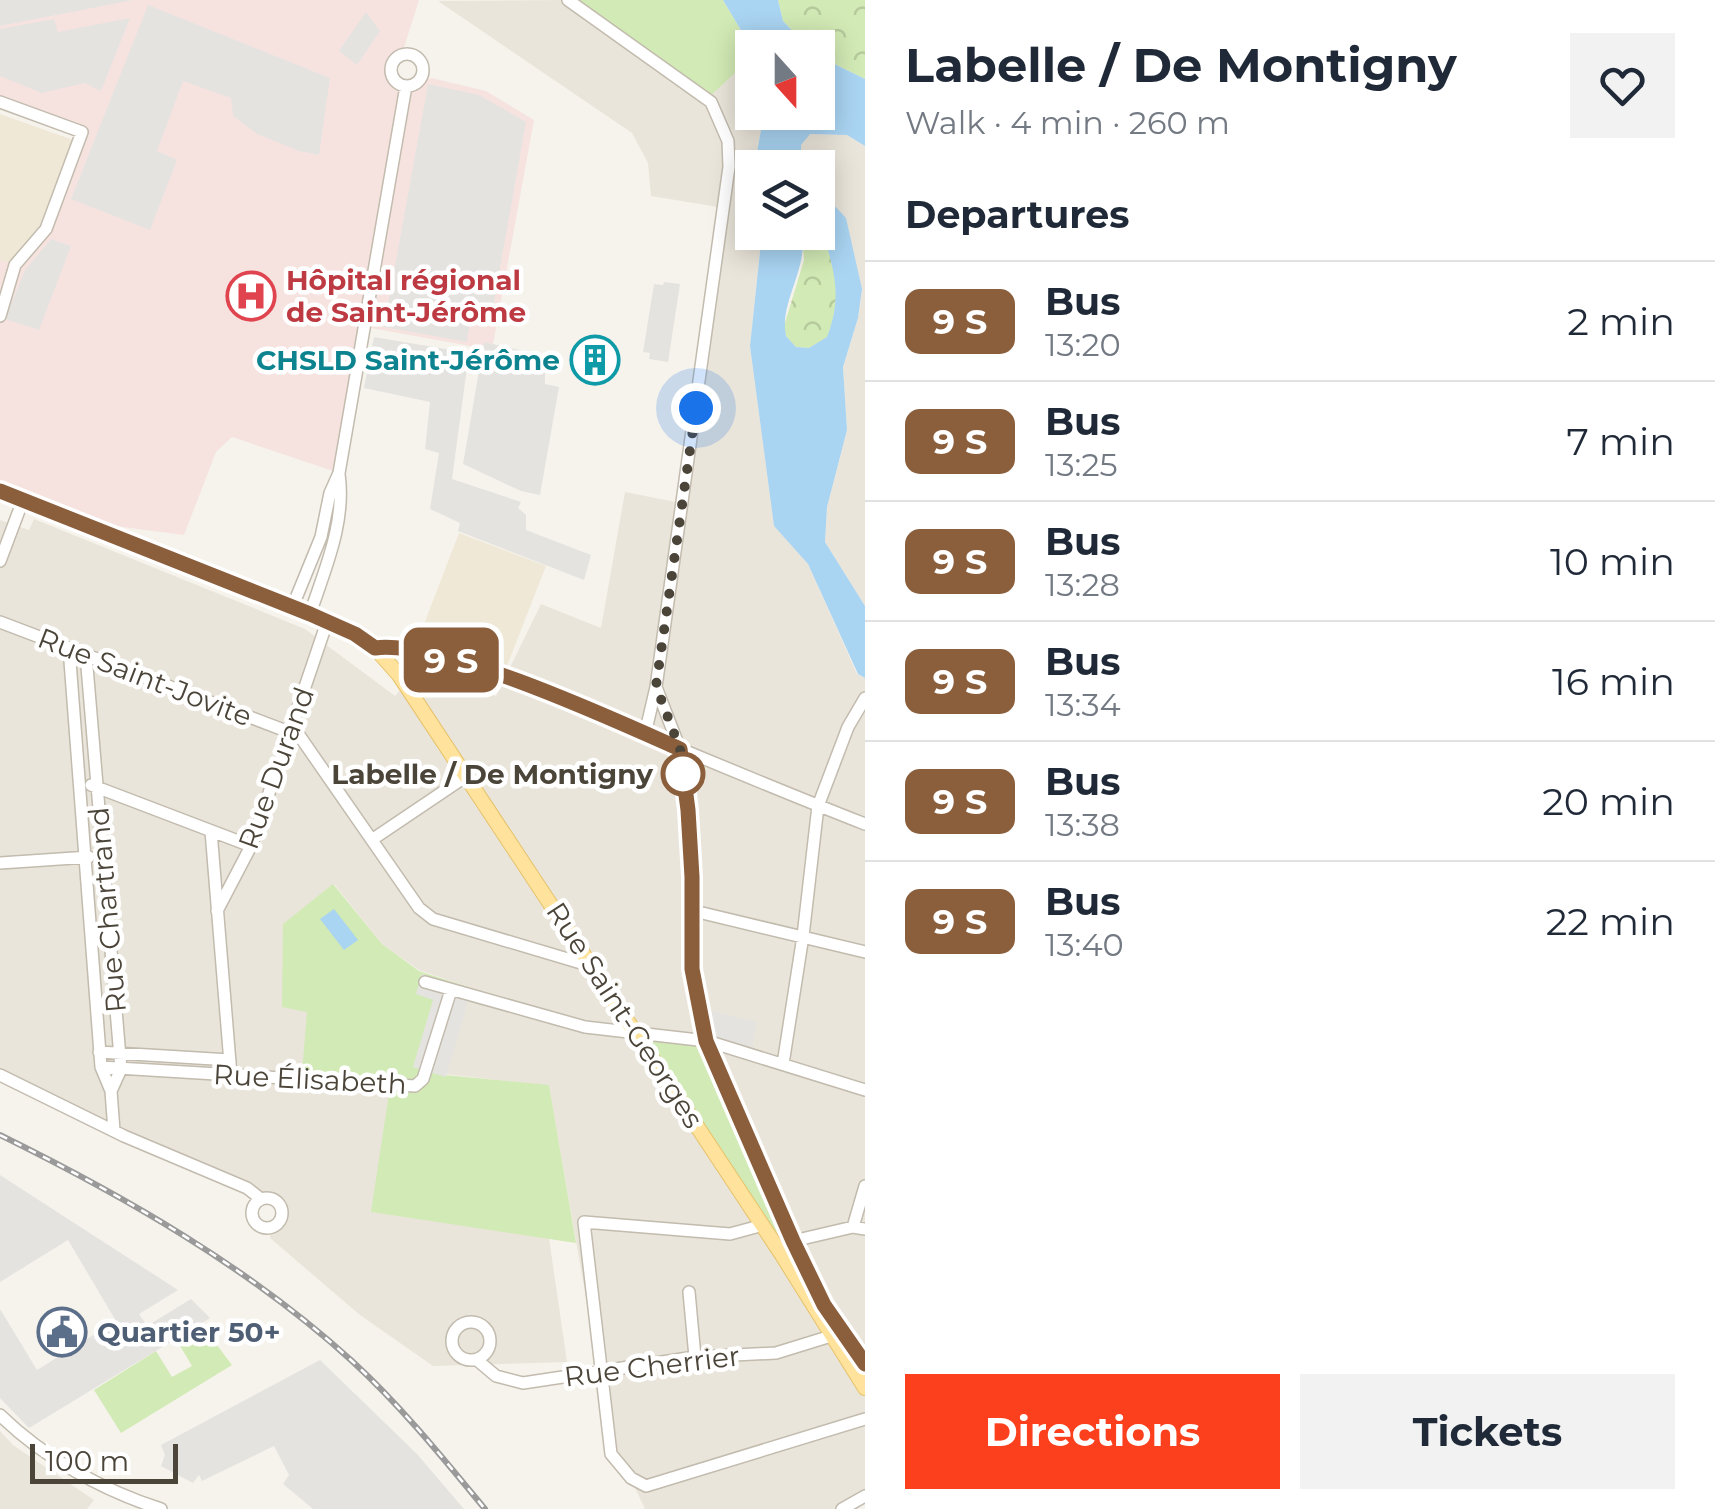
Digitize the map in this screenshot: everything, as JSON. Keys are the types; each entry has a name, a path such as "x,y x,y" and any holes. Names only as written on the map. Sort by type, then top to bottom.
{"main road":[{"path":"0,492 310,614 355,634 375,648"},
{"name":"Rue Saint-Georges","path":"375,648 399,674 468,775 865,1388"},
{"path":"782,1255 824,1305 865,1364"}],"street":[{"path":"568,0 711,102 728,142 729,168 646,734"},
{"path":"292,608 322,537 330,493 339,473 406,86"},
{"path":"0,102 82,132 46,229 14,265 0,316"},
{"path":"310,614 334,539 342,494 339,473"},
{"path":"0,561 23,500"},
{"name":"Rue Saint-Jovite","path":"0,622 291,729"},
{"name":"Rue Durand","path":"217,911 251,846 327,622"},
{"name":"Rue Chartrand","path":"70,648 101,1067 111,1091 114,1131"},
{"path":"375,648 414,649 465,665 865,824"},
{"name":"Rue Chartrand","path":"86,655 120,1069 111,1091"},
{"path":"656,686 680,749 694,911 692,969 706,1041 824,1305"},
{"path":"783,1064 804,936 818,806 848,728 865,698"},
{"path":"76,730 92,728"},
{"path":"291,729 419,908 434,920 591,966"},
{"path":"373,839 468,775"},
{"path":"80,784 97,786 251,846"},
{"name":"Rue Durand","path":"211,832 231,1075"},
{"path":"0,863 103,856"},
{"path":"694,911 865,952"},
{"path":"425,982 585,1027 706,1041 865,1090"},
{"name":"Rue Élisabeth","path":"101,1067 414,1086 420,1084 451,990"},
{"name":"Rue Élisabeth","path":"100,1052 230,1060"},
{"path":"0,1075 114,1131 247,1188 261,1198"},
{"path":"793,1241 859,1228 865,1186"},
{"path":"763,1225 730,1234 584,1222 611,1454 631,1478 646,1486 865,1419"},
{"path":"689,1292 695,1357"},
{"name":"Rue Cherrier","path":"477,1360 496,1376 524,1383 695,1357 776,1353 831,1336"},
{"path":"0,1415 19,1433 102,1486 161,1509"},
{"path":"842,1509 865,1496"}],"shaded area":[{"name":"Hôpital régional de Saint-Jérôme","path":"0,0 419,0 402,54 391,64 394,81 406,86 432,78 486,91 534,120 492,350 365,327 339,473 232,437 216,452 184,535 76,521 0,492 0,260 15,265 46,229 81,132 0,103"},
{"path":"0,0 133,0 0,26"},
{"path":"568,0 706,99 735,73 735,130 761,130 757,150 735,150 735,250 760,250 750,346 774,526 808,564 857,674 865,678 865,1500 856,1505 858,1509 645,1509 613,1453 549,1086 445,1074 472,988 419,970 382,944 334,884 307,1012 391,1080 372,1212 549,1238 567,1362 433,1366 360,1315 270,1238 270,1227 280,1220 286,1201 227,1183 0,1075 0,520 29,530 34,519 305,629 395,696 419,667 496,696 541,604 601,628 625,492 681,503 724,208 651,196 648,163 632,133 438,1"},
{"path":"148,5 330,78 319,155 257,134 233,116 231,98 183,81 157,151 177,160 150,230 71,199"},
{"path":"366,12 380,31 357,65 339,51"},
{"path":"130,18 101,91 85,83 42,93 0,76 0,29 54,19 58,32"},
{"path":"428,84 479,95 526,122 491,319 471,317 467,342 384,327"},
{"path":"0,114 76,141 46,229 15,265 0,260"},
{"path":"809,134 847,135 865,146 865,606 825,542 827,507 847,430 843,367 862,290 851,248 835,212 835,150 801,150"},
{"path":"51,239 71,246 39,330 5,319 25,270"},
{"path":"654,284 680,284 668,362 649,359 650,353 643,352"},
{"path":"374,337 469,353 452,479 521,502 518,508 526,515 526,530 591,555 584,580 458,531 460,523 430,509 439,453 425,449 430,402 364,388"},
{"path":"484,342 545,356 545,384 559,387 540,495 521,491 463,464"},
{"path":"459,533 546,566 505,671 416,645"},
{"path":"422,974 472,988 446,1077 413,1067 433,1000 416,994"},
{"path":"708,1010 757,1022 752,1050 718,1040"},
{"path":"0,1175 178,1290 139,1314 147,1326 191,1299 210,1318 29,1428 0,1398 0,1309 37,1370 116,1321 68,1240 0,1282"},
{"path":"320,1360 417,1454 464,1509 313,1509 283,1484 289,1475 274,1446 202,1481 199,1475 193,1483 161,1466 165,1455 161,1445"},
{"path":"0,1431 13,1445 94,1500 87,1509 0,1509"}],"green space":[{"path":"568,0 723,0 741,30 735,30 735,73 707,99"},
{"path":"778,0 865,0 865,79 835,64 835,30 792,30 783,21"},
{"path":"803,250 828,250 836,290 827,338 809,348 796,347 786,336 784,326 804,260"},
{"path":"333,884 382,944 419,971 472,988 445,1075 549,1085 576,1243 371,1212 391,1080 302,1073 307,1012 282,1007 283,924"},
{"path":"636,1033 707,1041 782,1228 779,1233 773,1231"},
{"path":"201,1324 232,1365 121,1433 94,1390 156,1351 172,1377 192,1366 176,1339"}],"water":[{"path":"723,0 778,0 783,21 792,30 741,30"},
{"path":"835,64 865,79 865,146 847,135 810,134 801,150 757,150 761,130 835,130"},
{"path":"835,206 846,218 862,289 843,367 847,430 827,507 825,542 865,606 865,678 858,674 808,564 774,526 750,346 760,250 803,250 785,323 786,336 796,347 809,348 827,337 836,296 827,250 835,250"},
{"path":"334,909 358,940 344,950 320,919"}],"railway":[{"path":"0,1135 184,1236 313,1327 370,1378 485,1509"}],"bus line":[{"path":"0,491 310,614 355,634 375,648 414,649 499,676 680,749 694,911 692,969 706,1041 824,1305 865,1364"}],"place":[{"name":"Hôpital régional de Saint-Jérôme","path":"251,296"},
{"name":"CHSLD Saint-Jérôme","path":"595,360"},
{"name":"Labelle / De Montigny","path":"683,774"},
{"name":"Quartier 50+","path":"62,1332"}],"route":[{"path":"683,774 684,780 680,749 656,686 696,408"}]}
